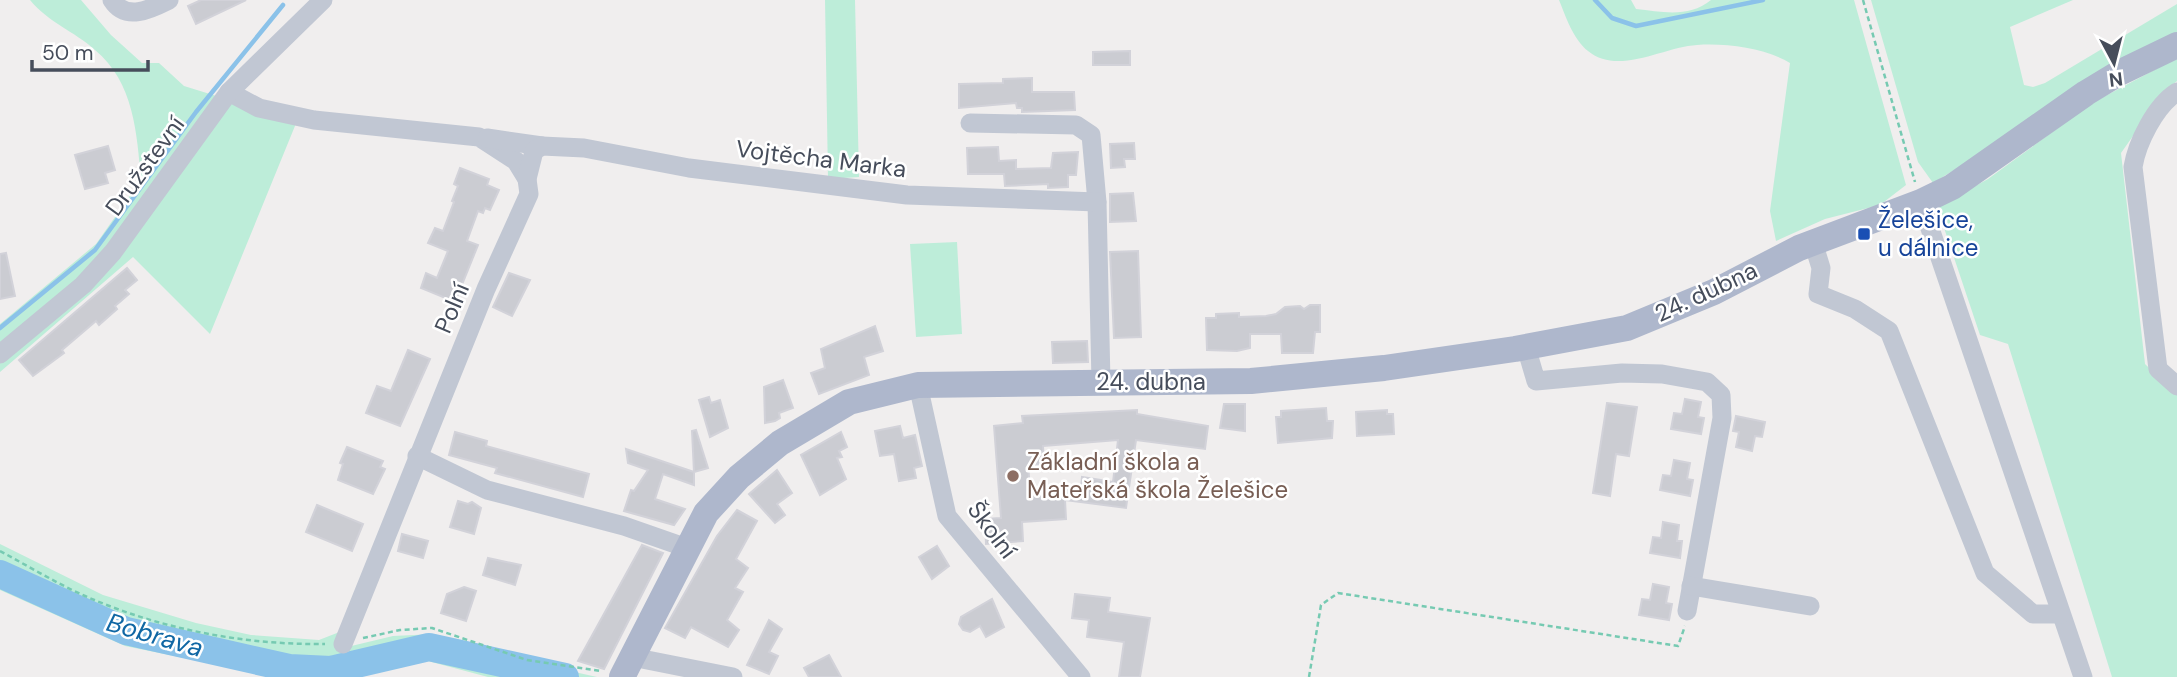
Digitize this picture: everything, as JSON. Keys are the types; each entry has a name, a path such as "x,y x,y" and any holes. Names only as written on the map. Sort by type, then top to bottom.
{"main road":[{"name":"24. dubna","path":"626,669 706,513 739,477 780,443 849,402 918,385 1251,381 1384,368 1526,347 1627,328 1714,292 1806,245 1921,202 1982,169 2086,93 2177,45"}],"street":[{"path":"112,0 127,12 144,13 169,0"},
{"name":"Družstevní","path":"0,354 83,285 113,252 229,92 312,4"},
{"name":"Vojtěcha Marka","path":"229,92 260,108 314,120 542,146 584,148 689,168 841,188 907,195 1097,202"},
{"path":"2177,92 2155,118 2135,153 2133,167 2158,369 2177,386"},
{"path":"970,122 1084,127 1091,135 1097,202 1101,382"},
{"name":"Vojtěcha Marka","path":"479,137 516,161 527,179"},
{"path":"527,179 534,150 542,146"},
{"name":"Polní","path":"343,644 486,289 525,205 529,194 527,179"},
{"path":"1921,202 2083,677"},
{"path":"1806,245 1821,268 1818,294 1855,309 1889,331 1985,573 2033,614 2062,614"},
{"path":"1526,347 1536,382 1622,373 1662,373 1707,382 1721,396 1722,418 1687,611"},
{"name":"Školní","path":"918,385 947,516 1082,677"},
{"path":"417,456 487,490 624,526 687,548"},
{"path":"1691,586 1810,606"},
{"path":"626,669 733,677"}],"path":[{"path":"1863,0 1921,202"},
{"path":"0,551 84,596 179,628 249,640 343,644 400,630 432,628 527,660 626,669"},
{"path":"1308,677 1321,605 1338,593 1678,646 1683,636 1687,611"}],"green space":[{"path":"30,0 81,0 111,35 142,63 159,63 184,86 297,121 210,334 133,257 0,372 0,324 96,244 141,180 135,127 126,93 118,77 95,50 45,15"},
{"path":"825,0 855,0 859,177 828,179"},
{"path":"1559,0 1631,0 1636,9 1685,12 1711,0 1854,0 1906,185 1880,205 1825,219 1776,241 1770,211 1790,63 1757,50 1721,45 1684,47 1627,61 1600,58 1588,51 1578,40"},
{"path":"1871,0 2073,0 2010,27 2024,85 2033,87 2045,83 2177,4 2177,33 1933,183 1918,162"},
{"path":"2177,58 2177,81 2164,92 2121,153 2145,364 2177,395 2177,677 2112,677 2008,344 1980,335 1937,207 1988,179 2092,103"},
{"path":"957,242 962,334 916,337 910,244"},
{"path":"0,544 103,595 196,623 251,635 319,640 342,631 343,648 393,636 434,634 493,654 597,677 488,677 424,660 331,677 278,677 125,646 0,590"}],"building":[{"path":"201,0 246,0 196,24 188,6"},
{"path":"1130,51 1130,65 1093,65 1093,52"},
{"path":"1032,78 1032,92 1074,92 1075,110 1022,112 1022,108 1017,108 1016,103 959,108 959,84 1003,83 1003,79"},
{"path":"1134,143 1135,159 1124,159 1125,167 1111,168 1110,144"},
{"path":"108,146 115,170 105,173 108,183 85,189 75,155"},
{"path":"998,147 999,161 1016,160 1016,169 1051,168 1053,153 1078,152 1076,175 1068,175 1068,187 1048,188 1048,184 1005,186 1004,174 968,174 967,148"},
{"path":"460,168 489,179 487,185 499,190 490,210 485,208 483,213 478,211 467,241 478,245 455,302 421,288 426,273 437,278 448,251 428,243 435,228 443,231 454,202 452,201 458,186 454,184"},
{"path":"1133,193 1136,221 1110,222 1110,194"},
{"path":"1138,251 1141,337 1114,338 1110,252"},
{"path":"6,253 15,296 0,299 0,254"},
{"path":"127,268 137,280 125,290 129,294 115,306 117,309 99,325 96,321 62,350 64,353 33,376 19,360"},
{"path":"509,273 530,280 512,316 493,307"},
{"path":"1310,305 1320,305 1320,332 1315,332 1313,353 1282,353 1281,334 1250,334 1250,348 1237,351 1207,350 1206,318 1216,318 1216,314 1239,313 1239,317 1266,316 1276,314 1285,307 1300,306 1304,309"},
{"path":"875,326 883,351 864,357 869,375 819,394 811,373 825,368 821,349"},
{"path":"1087,341 1088,362 1053,363 1052,342"},
{"path":"408,350 430,359 400,426 366,413 377,386 391,391"},
{"path":"783,380 793,408 779,413 780,418 775,421 765,423 764,387"},
{"path":"709,397 711,403 720,400 728,428 710,437 699,400"},
{"path":"1685,399 1701,402 1698,417 1704,418 1701,434 1671,429 1674,413 1682,414"},
{"path":"1607,403 1637,407 1629,456 1616,454 1610,496 1593,493"},
{"path":"1224,404 1245,404 1245,431 1220,428"},
{"path":"1326,408 1327,421 1333,421 1332,438 1278,443 1276,417 1281,417 1281,411"},
{"path":"1137,410 1137,414 1208,426 1205,449 1136,440 1126,508 1065,500 1066,519 1022,522 1023,541 986,544 985,519 1001,518 994,426 1023,423 1022,416","holes":["1118,440 1113,482 1082,477 1081,487 1030,489 1028,465 1044,464 1043,446"]},
{"path":"1387,410 1387,414 1393,414 1394,434 1357,436 1356,412"},
{"path":"1736,416 1765,422 1762,437 1755,436 1752,451 1736,447 1739,432 1733,431"},
{"path":"900,426 903,438 915,435 922,466 914,468 916,478 899,481 894,454 880,456 875,431"},
{"path":"696,430 708,468 694,472 692,431"},
{"path":"455,432 487,441 486,446 589,474 583,497 495,473 497,468 449,455"},
{"path":"841,432 847,447 839,451 842,457 837,458 846,479 820,495 801,455"},
{"path":"347,447 383,461 380,467 385,469 373,494 338,480 343,464 340,463"},
{"path":"626,449 694,472 694,485 663,474 655,499 685,509 674,525 624,511 631,490 634,491 648,470 628,463"},
{"path":"1674,460 1690,463 1687,479 1693,480 1690,496 1660,490 1663,475 1671,476"},
{"path":"777,470 792,493 777,504 785,515 775,523 749,494"},
{"path":"458,501 468,504 472,502 481,508 474,534 450,527"},
{"path":"317,505 363,524 352,551 306,532"},
{"path":"737,510 757,521 736,559 748,568 735,588 743,592 727,620 739,630 728,647 691,627 685,638 665,628 717,536"},
{"path":"1663,522 1679,525 1677,541 1682,541 1680,558 1650,553 1653,537 1661,538"},
{"path":"402,534 428,541 423,558 398,551"},
{"path":"642,545 663,553 604,669 578,661"},
{"path":"937,546 949,566 932,579 919,557"},
{"path":"488,558 521,565 515,585 483,575"},
{"path":"1653,584 1669,587 1666,603 1672,604 1669,620 1639,615 1642,599 1650,600"},
{"path":"464,587 476,591 466,621 441,613 447,594"},
{"path":"1075,594 1110,598 1108,612 1150,618 1140,677 1119,677 1124,642 1087,637 1089,620 1072,618"},
{"path":"992,599 1004,627 986,637 980,626 970,632 963,630 959,624 961,617"},
{"path":"769,620 782,629 769,652 778,656 769,674 747,665"},
{"path":"829,655 841,677 809,677 804,668"}],"waterway":[{"path":"1595,0 1612,18 1636,26 1763,0"},
{"path":"0,328 95,250 196,112 283,5"},
{"name":"Bobrava","path":"0,574 126,631 289,668 331,670 429,647 565,677"}],"place":[{"name":"Želešice, u dálnice","path":"1864,234"},
{"name":"Základní škola a Mateřská škola Želešice","path":"1013,476"}]}
